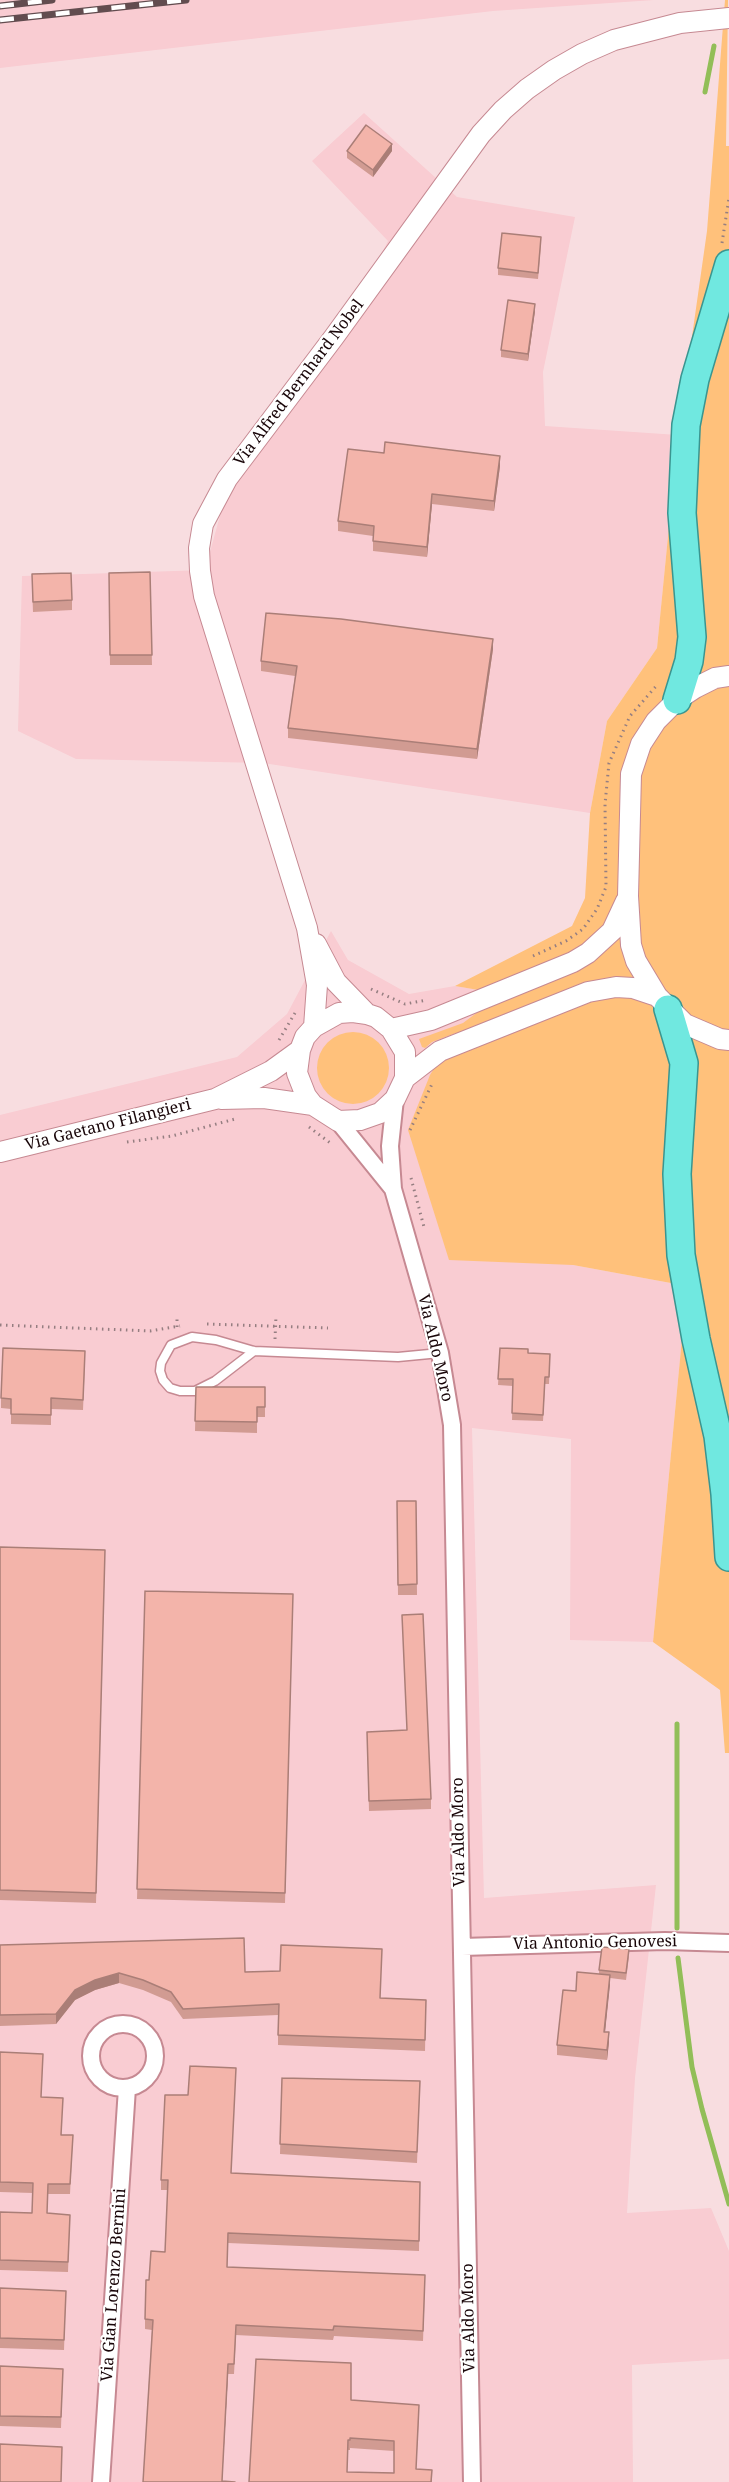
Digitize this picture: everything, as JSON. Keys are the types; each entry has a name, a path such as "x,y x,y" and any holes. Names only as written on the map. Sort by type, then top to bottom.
{"highway":[{"path":"669,691 689,661 692,637 682,513 686,425 696,379 729,264"},
{"path":"662,1003 684,1063 677,1174 681,1256 696,1339 718,1436 729,1557"}],"street":[{"name":"Via Alfred Bernhard Nobel","path":"314,1027 317,985 307,928 204,596 199,548 203,524 227,479 334,337 481,134 503,110 554,70 614,40 680,23 729,18"},
{"path":"662,1003 636,961 631,945 628,896 631,774 648,732 669,691 729,676"},
{"path":"391,1029 431,1020 573,962 588,953 612,931 628,896"},
{"name":"Via Alfred Bernhard Nobel","path":"307,928 336,982 367,1014"},
{"path":"405,1078 440,1051 588,992 616,987 633,988 662,1003 685,1023 712,1036 729,1040"},
{"path":"353,1012 376,1017 391,1029 405,1052 405,1078 395,1099 380,1113 360,1120 338,1121 313,1105 306,1096 297,1073 300,1050 305,1037 314,1027 325,1018 339,1013 353,1012"},
{"name":"Via Gaetano Filangieri","path":"215,1099 271,1071 300,1050"},
{"name":"Via Gaetano Filangieri","path":"0,1152 215,1099 264,1098 313,1105"},
{"name":"Via Aldo Moro","path":"395,1099 390,1146 393,1189 440,1353 452,1425 472,2482"},
{"name":"Via Aldo Moro","path":"338,1121 393,1189"},
{"name":"Via Antonio Genovesi","path":"462,1947 665,1941 729,1943"},
{"name":"Via Gian Lorenzo Bernini","path":"101,2482 127,2088"}],"lane":[{"path":"254,1351 214,1381 195,1391 170,1388 163,1380 160,1371 161,1363 171,1345 192,1337 216,1340 254,1351 398,1357 440,1353"}],"path":[{"path":"529,958 566,941 584,929 597,909 606,887 604,804 609,763 630,716 669,691"},
{"path":"336,982 349,974 381,995 405,1004 428,999"},
{"path":"405,1140 435,1079"},
{"path":"116,1143 172,1137 238,1118"},
{"path":"312,1129 334,1146"},
{"path":"274,1352 276,1316"},
{"path":"205,1324 328,1328"},
{"path":"0,1325 150,1331 185,1325"}],"shaded area":[{"path":"0,0 654,0 493,11 0,68"},
{"path":"725,0 728,0 726,146 729,146 729,1753 725,1753 720,1690 653,1642 687,1286 573,1265 449,1260 408,1130 430,1075 456,1033 432,1042 425,1048 422,1047 419,1039 463,1023 502,994 455,986 572,926 585,898 590,813 607,721 657,648 678,435 707,231"},
{"path":"364,113 457,197 575,217 543,372 545,426 678,435 657,648 607,721 590,813 263,763 76,759 18,731 22,576 205,570 221,512 254,448 353,310 388,241 312,161"},
{"path":"331,931 348,960 409,994 455,986 503,994 573,1265 687,1286 653,1642 570,1640 571,1439 472,1428 484,1898 656,1885 635,2078 627,2213 711,2208 729,2251 729,2359 632,2365 633,2482 0,2482 0,1115 237,1057 287,1014"},
{"path":"353,1032 373,1038 383,1048 389,1068 383,1088 373,1098 353,1104 333,1098 323,1088 317,1068 323,1048 333,1038"}],"building":[{"path":"366,125 392,144 373,170 347,151"},
{"path":"502,233 541,237 538,273 498,268"},
{"path":"508,300 535,304 528,354 501,350"},
{"path":"385,442 500,456 494,501 432,494 427,547 373,541 374,526 338,521 348,449 384,453"},
{"path":"150,572 152,655 110,655 109,573"},
{"path":"71,573 72,600 33,602 32,574"},
{"path":"266,613 341,619 493,639 477,749 288,728 297,666 261,661"},
{"path":"3,1348 85,1351 83,1400 51,1398 51,1415 11,1414 11,1399 1,1398"},
{"path":"500,1348 528,1349 528,1353 550,1354 549,1377 545,1377 543,1415 512,1413 513,1379 498,1379"},
{"path":"196,1387 265,1387 265,1407 257,1407 257,1422 195,1421"},
{"path":"397,1501 416,1501 417,1584 398,1585"},
{"path":"0,1547 105,1550 96,1893 0,1890"},
{"path":"145,1591 293,1594 285,1893 137,1889"},
{"path":"423,1614 431,1799 369,1801 367,1732 407,1730 402,1615"},
{"path":"244,1938 245,1972 280,1971 281,1945 382,1949 380,1998 426,2000 425,2040 278,2035 279,2004 183,2009 171,1992 119,1973 95,1980 75,1990 56,2014 0,2015 0,1945"},
{"path":"602,1947 629,1949 626,1973 599,1970"},
{"path":"577,1972 610,1975 604,2032 609,2032 607,2050 557,2045 563,1990 576,1991"},
{"path":"0,2052 43,2054 41,2097 63,2098 61,2135 73,2135 70,2184 48,2184 47,2213 70,2215 68,2262 0,2260 0,2212 32,2213 33,2183 0,2182"},
{"path":"190,2066 236,2068 231,2173 420,2182 419,2241 228,2233 227,2267 425,2275 423,2331 334,2326 333,2330 236,2325 234,2364 228,2364 222,2481 235,2482 143,2482 153,2320 145,2319 146,2280 149,2280 151,2251 165,2252 168,2180 161,2180 165,2095 188,2095"},
{"path":"282,2078 420,2081 417,2152 280,2144"},
{"path":"0,2288 66,2291 64,2340 0,2338"},
{"path":"256,2359 351,2363 351,2400 419,2405 416,2469 432,2470 431,2482 249,2482","holes":["350,2438 394,2441 394,2473 347,2472 348,2440"]},
{"path":"0,2366 63,2369 61,2417 0,2416"},
{"path":"0,2444 62,2447 61,2482 0,2482"}],"waterway":[{"path":"705,92 714,46"},
{"path":"677,1724 677,1928"},
{"path":"678,1958 692,2067 729,2204"}],"railway":[{"path":"0,6 52,0"},
{"path":"0,20 186,0"}]}
